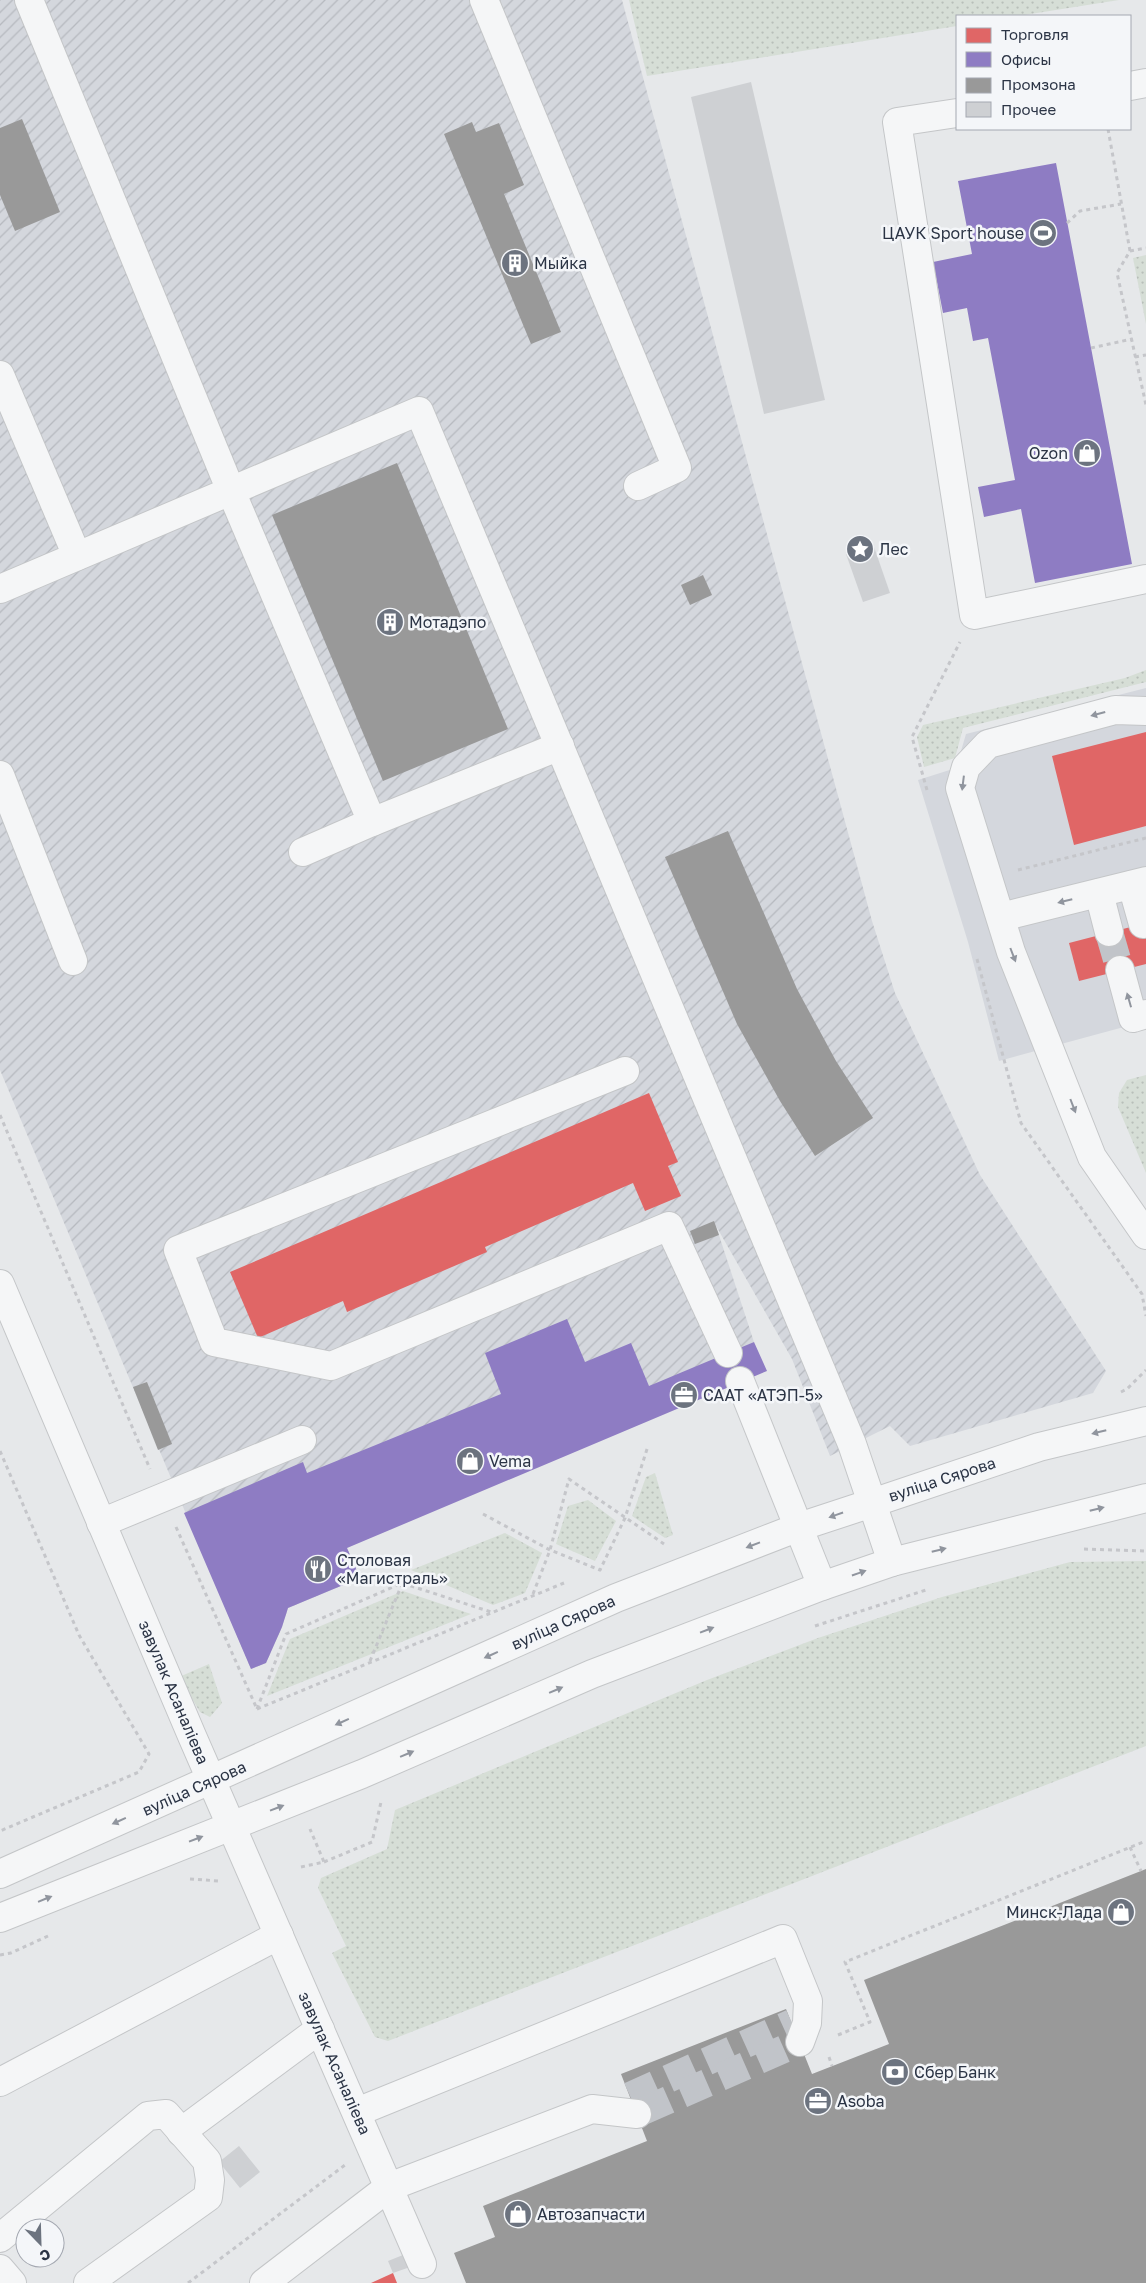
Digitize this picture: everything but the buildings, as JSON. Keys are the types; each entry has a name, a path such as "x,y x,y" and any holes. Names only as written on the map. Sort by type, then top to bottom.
{"street":[{"path":"29,0 231,491 372,822"},
{"path":"484,0 678,468 638,486"},
{"path":"1131,86 1146,83"},
{"path":"956,113 897,122 974,615 1146,580"},
{"path":"0,375 77,556"},
{"path":"0,589 419,411 848,1435 892,1562"},
{"path":"1146,711 1115,710 988,744 966,767 960,788 1012,952 1092,1158 1146,1235"},
{"path":"303,852 560,746"},
{"path":"0,775 73,961"},
{"path":"1001,917 1139,883 1143,924"},
{"path":"1099,893 1109,932"},
{"path":"1120,970 1133,1018 1146,1014"},
{"path":"625,1071 178,1250 214,1342 331,1366 669,1226 728,1352"},
{"name":"завулак Асаналіева","path":"0,1284 211,1780 422,2264"},
{"path":"740,1382 822,1586"},
{"name":"вуліца Сярова","path":"0,1874 616,1598 799,1527 1039,1447 1146,1420"},
{"path":"101,1523 302,1440"},
{"path":"0,1918 362,1774 592,1674 822,1586 892,1562 1146,1498"},
{"path":"0,2082 279,1935"},
{"path":"357,2112 783,1939 808,2002 807,2023 796,2033"},
{"path":"181,2132 320,2029"},
{"path":"264,2283 389,2188 592,2109 633,2105"},
{"path":"0,2238 148,2116 166,2114 207,2161 210,2180 208,2197 88,2283"},
{"path":"0,2269 12,2283"}],"path":[{"path":"1108,130 1130,251 1117,273 1146,405"},
{"path":"1067,223 1080,211 1121,204"},
{"path":"1130,251 1146,248"},
{"path":"1091,348 1132,339"},
{"path":"1135,357 1146,355"},
{"path":"920,770 912,737 974,615"},
{"path":"1035,866 1146,838"},
{"path":"0,1115 162,1497 257,1709"},
{"path":"483,1514 550,1550 600,1570 625,1518 648,1446"},
{"path":"0,1451 79,1635 149,1754 139,1772 0,1832"},
{"path":"533,1595 550,1550 569,1479 664,1544"},
{"path":"1082,1549 1146,1551"},
{"path":"402,1583 492,1613 257,1709 286,1634 402,1583"},
{"path":"369,1662 402,1583"},
{"path":"809,1628 931,1588"},
{"path":"275,1644 282,1646"},
{"path":"301,1867 324,1862 372,1842 380,1802 389,1799"},
{"path":"309,1824 324,1862"},
{"path":"831,2038 870,2022 845,1962 1146,1841"},
{"path":"1130,1847 1141,1871"},
{"path":"183,1878 220,1881"},
{"path":"826,2049 832,2066"},
{"path":"188,2283 371,2146"}],"shaded area":[{"path":"0,0 622,0 872,921 895,993 980,1175 1106,1371 1093,1393 910,1446 890,1426 830,1456 792,1359 716,1226 754,1342 347,1548 360,1578 288,1608 266,1663 251,1669 0,1070"},
{"path":"629,0 1119,0 1024,15 956,15 956,26 647,76"},
{"path":"1146,255 1146,324 1133,258"},
{"path":"1146,670 1146,682 963,728 955,758 924,767 917,737 923,725 1125,678"},
{"path":"1146,688 1146,1021 999,1061 968,942 918,780 956,768 966,734"},
{"path":"1146,1075 1146,1173 1118,1107 1119,1093 1127,1080"},
{"path":"655,1473 673,1535 665,1538 632,1516 646,1477"},
{"path":"588,1500 616,1521 595,1561 556,1544 568,1506"},
{"path":"505,1533 542,1553 525,1593 493,1605 411,1570"},
{"path":"1146,1561 1146,1746 388,2041 375,2037 332,1953 346,1946 318,1888 321,1878 387,1849 395,1810 707,1680 818,1638 942,1597 1070,1562"},
{"path":"403,1591 471,1614 267,1696 290,1639"},
{"path":"209,1664 222,1703 210,1717 200,1712 179,1677"}],"tunnel":[{"path":"1109,932 1120,970"},
{"path":"630,2096 792,2023"},
{"path":"643,2111 800,2042"}],"place":[{"name":"ЦАУК Sport house","path":"1043,233"},
{"name":"Мыйка","path":"515,263"},
{"name":"Ozon","path":"1087,453"},
{"name":"Лес","path":"860,549"},
{"name":"Мотадэпо","path":"390,622"},
{"name":"СААТ «АТЭП-5»","path":"684,1395"},
{"name":"Vema","path":"470,1461"},
{"name":"Столовая «Магистраль»","path":"318,1569"},
{"name":"Минск-Лада","path":"1121,1912"},
{"name":"Сбер Банк","path":"895,2072"},
{"name":"Asoba","path":"818,2101"},
{"name":"Автозапчасти","path":"518,2214"}]}
